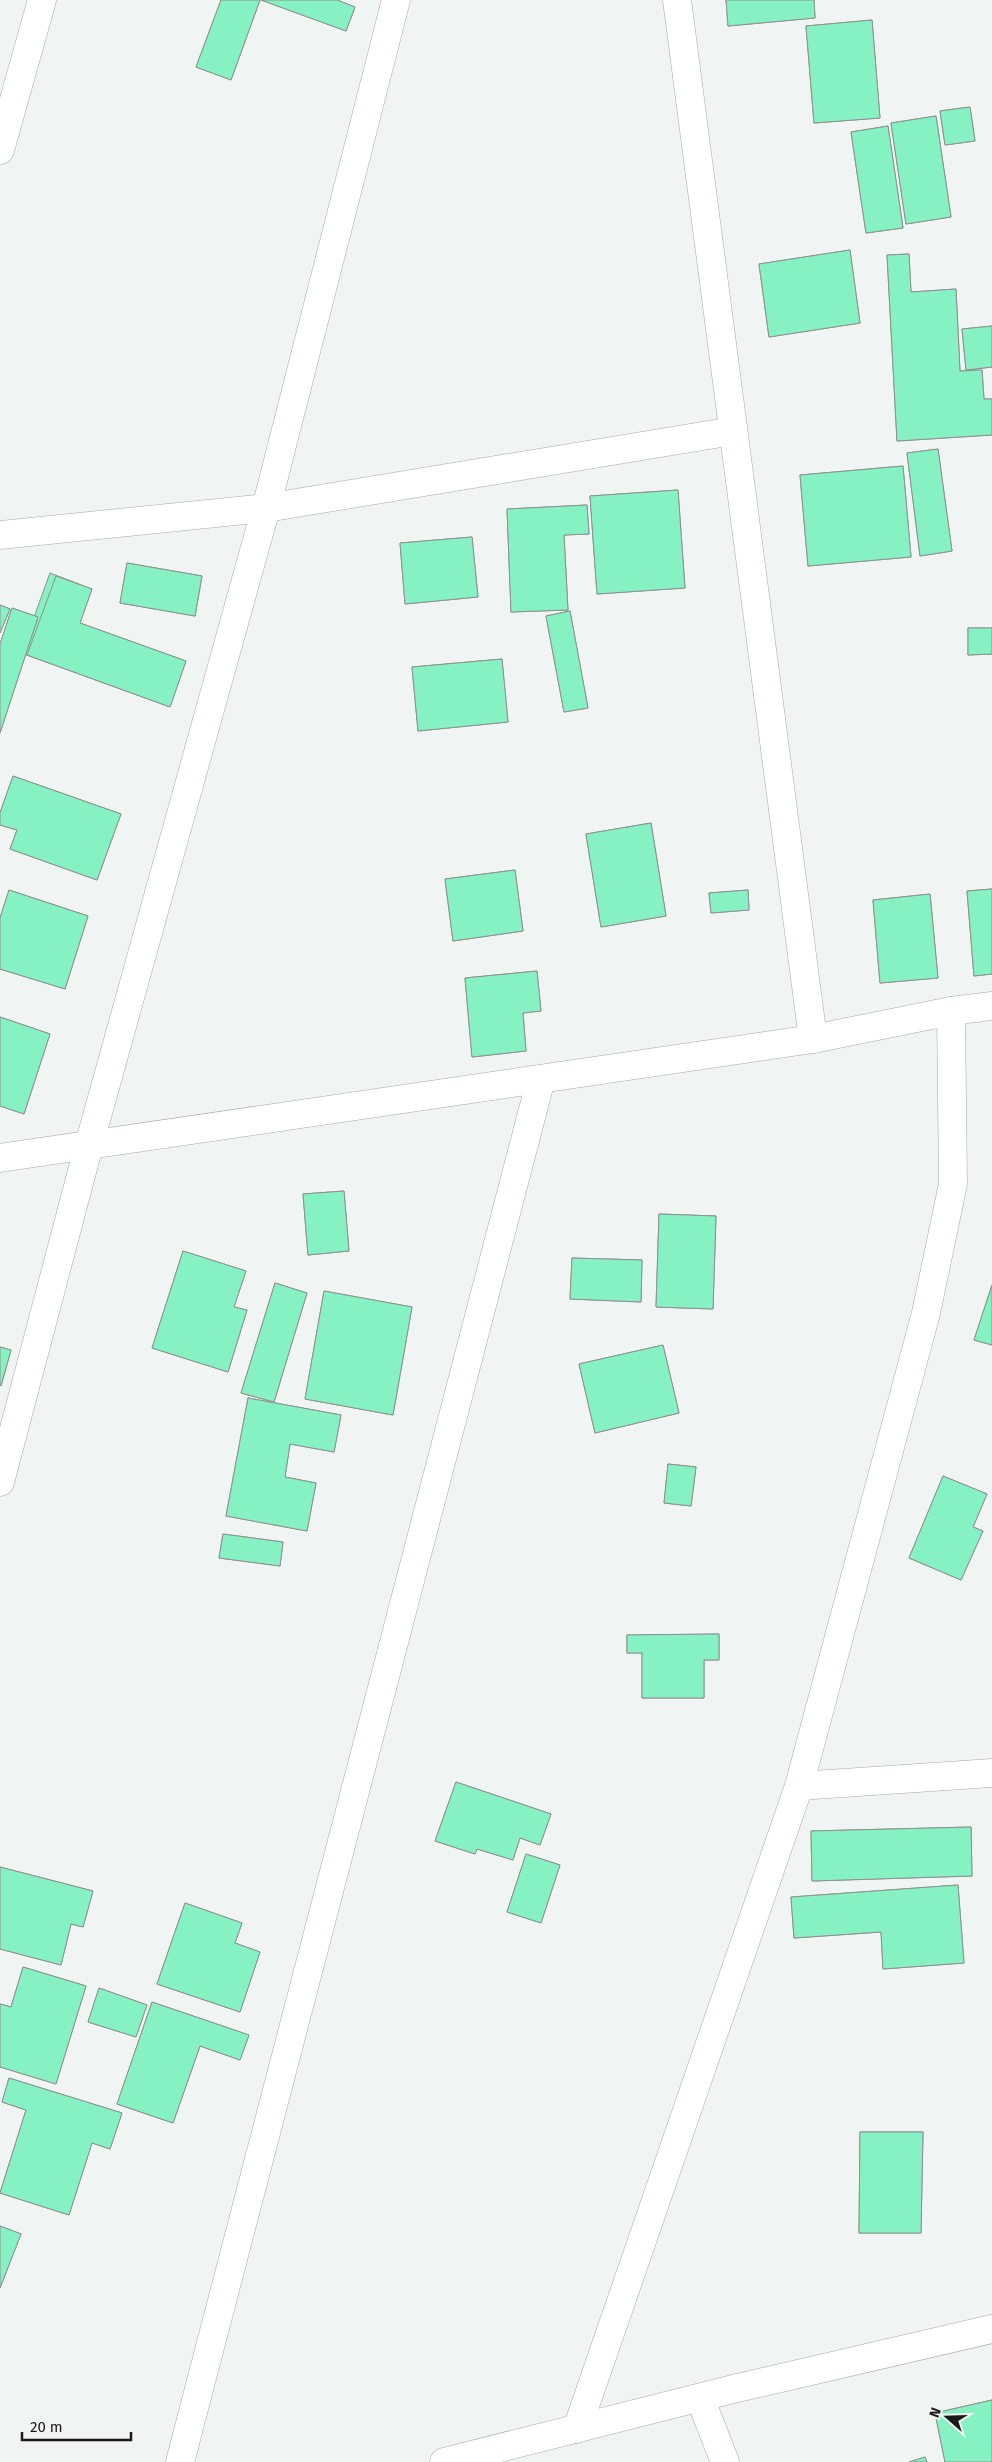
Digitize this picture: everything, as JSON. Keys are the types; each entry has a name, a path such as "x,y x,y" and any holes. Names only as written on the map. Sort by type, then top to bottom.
{"street":[{"path":"0,150 42,0"},
{"path":"0,1482 89,1145 266,508 396,0"},
{"path":"676,0 813,1039"},
{"path":"0,535 266,508 733,431"},
{"path":"0,1158 813,1039 951,1011 992,1006"},
{"path":"576,2429 799,1786 926,1313 953,1184 951,1011"},
{"path":"180,2462 541,1079"},
{"path":"799,1786 992,1773"},
{"path":"444,2462 700,2398 992,2329"},
{"path":"700,2398 725,2462"}],"building":[{"path":"221,0 260,0 231,80 196,67"},
{"path":"221,0 260,0 231,80 196,67"},
{"path":"261,0 337,0 355,7 346,31"},
{"path":"261,0 337,0 355,7 346,31"},
{"path":"726,0 814,0 815,18 728,26"},
{"path":"726,0 814,0 815,18 728,26"},
{"path":"872,20 880,118 814,123 806,26"},
{"path":"872,20 880,118 814,123 806,26"},
{"path":"970,107 975,141 945,145 940,111"},
{"path":"970,107 975,141 945,145 940,111"},
{"path":"936,116 951,217 906,224 891,123"},
{"path":"936,116 951,217 906,224 891,123"},
{"path":"888,126 903,228 866,233 851,132"},
{"path":"888,126 903,228 866,233 851,132"},
{"path":"850,250 860,323 769,337 759,264"},
{"path":"850,250 860,323 769,337 759,264"},
{"path":"909,254 911,292 956,289 960,371 982,370 984,399 992,399 992,435 897,441 887,255"},
{"path":"909,254 911,292 956,289 960,371 982,370 984,399 992,399 992,435 897,441 887,255"},
{"path":"992,326 992,367 966,370 962,329"},
{"path":"992,326 992,367 966,370 962,329"},
{"path":"938,449 952,551 920,556 907,453"},
{"path":"938,449 952,551 920,556 907,453"},
{"path":"903,466 911,557 808,566 800,475"},
{"path":"903,466 911,557 808,566 800,475"},
{"path":"678,490 685,588 597,594 590,496"},
{"path":"678,490 685,588 597,594 590,496"},
{"path":"587,505 589,534 564,535 568,610 511,612 507,509"},
{"path":"587,505 589,534 564,535 568,610 511,612 507,509"},
{"path":"472,537 478,597 405,604 400,543"},
{"path":"472,537 478,597 405,604 400,543"},
{"path":"127,563 202,576 195,616 120,603"},
{"path":"127,563 202,576 195,616 120,603"},
{"path":"50,573 92,589 80,623 186,661 170,707 21,653"},
{"path":"56,576 92,589 80,623 186,661 170,707 27,655"},
{"path":"0,605 10,609 0,633"},
{"path":"0,605 10,609 0,633"},
{"path":"12,608 38,617 0,733 0,644"},
{"path":"12,608 38,617 0,733 0,644"},
{"path":"570,611 588,708 564,712 546,616"},
{"path":"570,611 588,708 564,712 546,616"},
{"path":"968,628 992,628 992,654 968,655"},
{"path":"968,628 992,628 992,654 968,655"},
{"path":"502,659 508,722 418,731 412,667"},
{"path":"502,659 508,722 418,731 412,667"},
{"path":"13,776 121,814 97,880 10,849 17,830 0,825 0,813"},
{"path":"13,776 121,814 97,880 10,849 17,830 0,825 0,813"},
{"path":"651,823 666,916 601,927 586,834"},
{"path":"651,823 666,916 601,927 586,834"},
{"path":"515,870 523,931 453,941 445,879"},
{"path":"515,870 523,931 453,941 445,879"},
{"path":"992,889 992,974 974,976 967,891"},
{"path":"992,889 992,974 974,976 967,891"},
{"path":"9,890 88,916 65,989 0,969 0,918"},
{"path":"9,890 88,916 65,989 0,969 0,918"},
{"path":"748,890 749,910 711,913 709,893"},
{"path":"748,890 749,910 711,913 709,893"},
{"path":"930,894 938,978 880,983 873,900"},
{"path":"930,894 938,978 880,983 873,900"},
{"path":"537,971 541,1011 523,1013 526,1051 472,1057 465,978"},
{"path":"537,971 541,1011 523,1013 526,1051 472,1057 465,978"},
{"path":"0,1017 50,1034 24,1114 0,1106"},
{"path":"0,1017 50,1034 24,1114 0,1106"},
{"path":"344,1191 349,1251 308,1255 303,1194"},
{"path":"344,1191 349,1251 308,1255 303,1194"},
{"path":"659,1214 716,1216 713,1309 656,1307"},
{"path":"659,1214 716,1216 713,1309 656,1307"},
{"path":"183,1251 246,1271 234,1307 247,1310 228,1372 152,1348"},
{"path":"183,1251 246,1271 234,1307 247,1310 228,1372 152,1348"},
{"path":"572,1258 642,1260 641,1302 570,1299"},
{"path":"572,1258 642,1260 641,1302 570,1299"},
{"path":"275,1283 307,1293 274,1402 241,1393"},
{"path":"275,1283 307,1293 274,1402 241,1393"},
{"path":"992,1285 992,1345 974,1340"},
{"path":"992,1285 992,1345 974,1340"},
{"path":"324,1291 412,1307 393,1415 305,1399"},
{"path":"324,1291 412,1307 393,1415 305,1399"},
{"path":"663,1345 679,1413 595,1433 579,1364"},
{"path":"663,1345 679,1413 595,1433 579,1364"},
{"path":"0,1347 11,1350 1,1386 0,1385"},
{"path":"0,1347 11,1350 1,1386 0,1385"},
{"path":"248,1398 341,1415 334,1452 290,1444 285,1477 316,1483 307,1531 226,1516"},
{"path":"248,1398 341,1415 334,1452 290,1444 285,1477 316,1483 307,1531 226,1516"},
{"path":"668,1464 696,1467 691,1506 664,1503"},
{"path":"668,1464 696,1467 691,1506 664,1503"},
{"path":"943,1476 987,1494 973,1527 983,1531 961,1580 909,1558"},
{"path":"943,1476 987,1494 973,1527 983,1531 961,1580 909,1558"},
{"path":"223,1534 283,1542 280,1566 219,1558"},
{"path":"223,1534 283,1542 280,1566 219,1558"},
{"path":"719,1634 719,1660 704,1660 704,1698 642,1698 642,1653 627,1653 627,1635"},
{"path":"719,1634 719,1660 704,1660 704,1698 642,1698 642,1653 627,1653 627,1635"},
{"path":"456,1782 551,1814 540,1845 520,1838 513,1860 477,1849 475,1854 435,1841"},
{"path":"456,1782 551,1814 540,1845 520,1838 513,1860 477,1849 475,1854 435,1841"},
{"path":"971,1827 972,1876 812,1881 811,1831"},
{"path":"971,1827 972,1876 812,1881 811,1831"},
{"path":"526,1854 560,1865 541,1923 507,1912"},
{"path":"526,1854 560,1865 541,1923 507,1912"},
{"path":"0,1867 93,1891 83,1927 71,1924 61,1965 0,1949"},
{"path":"0,1867 93,1891 83,1927 71,1924 61,1965 0,1949"},
{"path":"958,1885 964,1963 883,1969 881,1932 794,1938 791,1897"},
{"path":"958,1885 964,1963 883,1969 881,1932 794,1938 791,1897"},
{"path":"185,1903 242,1923 235,1943 260,1952 240,2012 157,1984"},
{"path":"185,1903 242,1923 235,1943 260,1952 240,2012 157,1984"},
{"path":"23,1967 86,1986 56,2084 0,2067 0,2004 11,2007"},
{"path":"23,1967 86,1986 56,2084 0,2067 0,2004 11,2007"},
{"path":"99,1988 147,2005 136,2037 88,2022"},
{"path":"99,1988 147,2005 136,2037 88,2022"},
{"path":"152,2002 249,2035 240,2060 200,2046 173,2123 117,2104"},
{"path":"152,2002 249,2035 240,2060 200,2046 173,2123 117,2104"},
{"path":"9,2078 122,2113 110,2149 92,2143 69,2215 0,2193 26,2110 2,2102"},
{"path":"9,2078 122,2113 110,2149 92,2143 69,2215 0,2193 26,2110 2,2102"},
{"path":"860,2132 923,2132 921,2233 859,2233"},
{"path":"860,2132 923,2132 921,2233 859,2233"},
{"path":"0,2226 21,2234 0,2288"},
{"path":"0,2226 21,2234 0,2288"},
{"path":"992,2400 992,2462 945,2462 935,2413"},
{"path":"992,2400 992,2462 945,2462 935,2413"},
{"path":"925,2457 927,2462 909,2462"},
{"path":"925,2457 927,2462 909,2462"}]}
